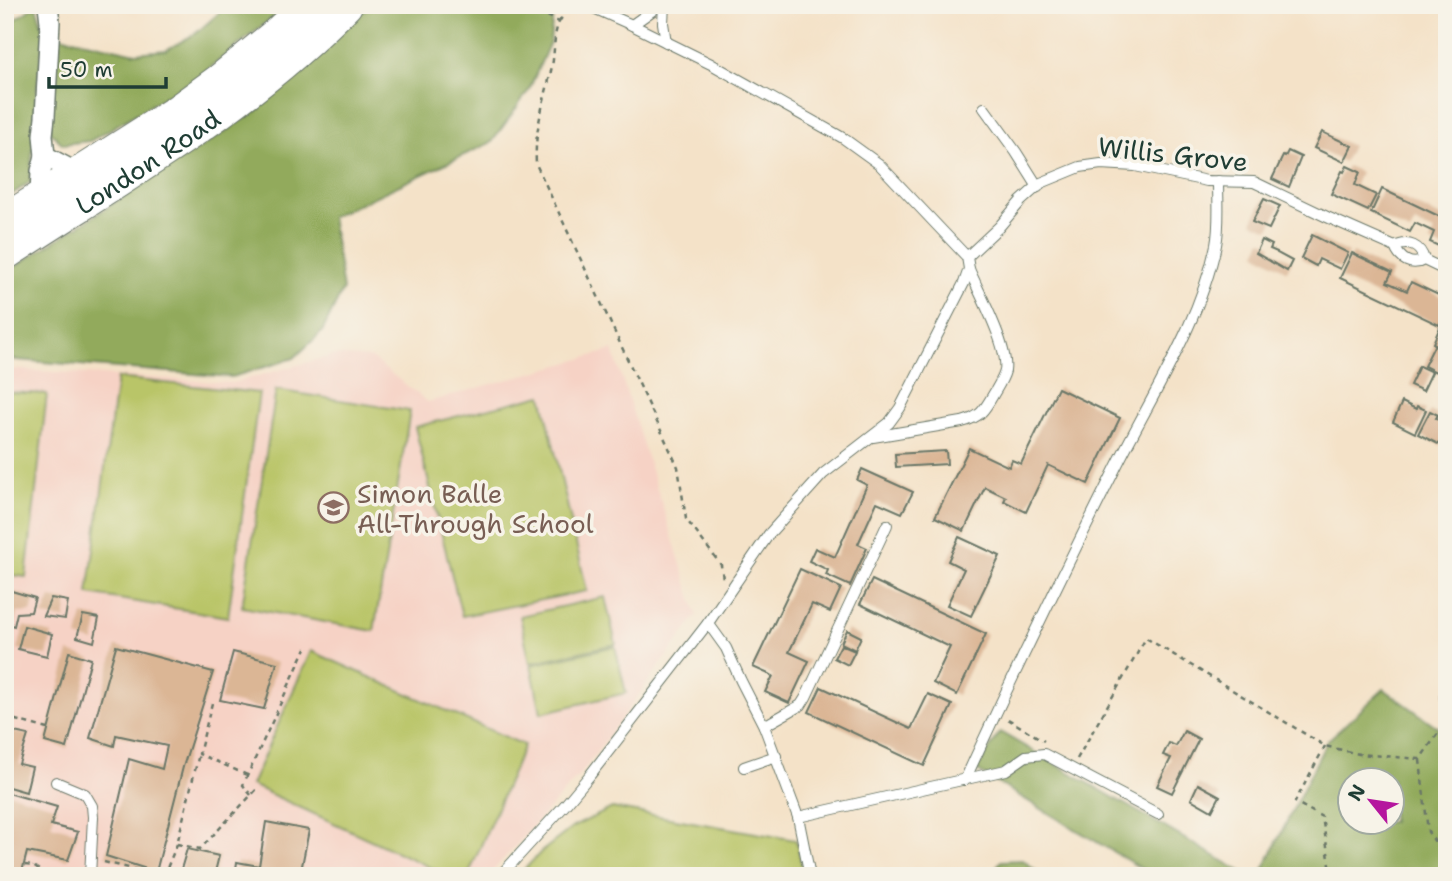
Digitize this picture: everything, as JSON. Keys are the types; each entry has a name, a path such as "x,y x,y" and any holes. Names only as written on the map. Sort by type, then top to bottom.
{"highway":[{"name":"London Road","path":"5,220 156,125 221,79 308,5"},
{"name":"London Road","path":"5,254 177,144 232,105 288,59 346,5"}],"street":[{"path":"40,197 41,171 45,156 43,135 50,22 48,5"},
{"path":"45,156 79,174"}],"lane":[{"path":"587,5 711,64 843,138 878,164 967,257 969,269 1000,341 1005,373 987,406 976,418 872,437"},
{"path":"632,25 662,5"},
{"path":"662,5 666,42"},
{"path":"984,108 1038,187"},
{"name":"Willis Grove","path":"967,257 999,228 1021,201 1041,183 1080,167 1101,164 1135,166 1207,181 1254,182 1395,247 1404,244 1416,247 1424,260 1447,271"},
{"path":"965,780 1116,466 1163,380 1206,285 1217,242 1218,181"},
{"name":"Willis Grove","path":"1395,247 1397,253 1406,261 1419,263 1424,260"},
{"path":"499,876 590,775 708,623 769,534 823,474 889,423 900,408 969,269"},
{"path":"764,726 801,705 807,697 887,525"},
{"path":"708,623 726,648 764,726 798,817 810,876"},
{"path":"798,817 1006,770 1026,756 1044,754 1158,814"},
{"path":"744,767 776,756"},
{"path":"56,782 85,794 92,806 90,876"}],"path":[{"path":"531,5 559,22"},
{"path":"570,5 555,32 553,64 535,143 536,164 678,467 686,519 721,565 724,600"},
{"path":"1447,634 1440,696 1441,729 1420,759 1428,832 1447,859"},
{"path":"1076,760 1146,638 1325,746 1359,754 1420,759"},
{"path":"251,795 243,785 306,648"},
{"path":"90,858 158,875 166,874 177,844 212,703"},
{"path":"996,712 1053,746"},
{"path":"5,716 48,729"},
{"path":"1325,746 1295,802 1322,817 1332,876"},
{"path":"199,754 247,775"},
{"path":"177,844 200,849 257,789"},
{"path":"25,865 33,866 48,876"},
{"path":"31,876 33,866"}],"shaded area":[{"name":"Simon Balle All-Through School","path":"613,350 697,615 583,771 488,876 5,876 5,369 232,383 334,355 371,358 428,402"}],"green space":[{"path":"36,5 44,32 30,182 5,199 5,27"},
{"path":"220,5 288,5 200,76 90,141 63,144 50,132 55,35 136,53 166,50 195,34 219,13"},
{"path":"370,5 554,5 550,42 529,90 492,142 331,217 343,289 322,332 294,358 232,377 5,359 5,273 257,111"},
{"path":"117,378 259,393 228,617 88,594"},
{"path":"276,390 410,411 374,631 242,607"},
{"path":"5,392 47,394 26,577 5,574"},
{"path":"542,395 587,591 462,616 415,427"},
{"path":"605,597 616,644 530,663 520,616"},
{"path":"615,646 626,693 541,713 531,665"},
{"path":"311,651 524,745 468,876 449,876 251,785"},
{"path":"1384,689 1447,734 1447,876 1260,876 1327,741"},
{"path":"1000,732 1249,876 1154,876 976,770"},
{"path":"612,808 796,840 804,876 518,876 541,852 573,827"},
{"path":"1023,860 1042,876 990,876 1001,861"}],"building":[{"path":"1322,132 1352,146 1344,162 1314,148"},
{"path":"1288,151 1301,157 1289,187 1272,179"},
{"path":"1347,166 1360,172 1355,185 1376,195 1368,211 1331,194"},
{"path":"1382,189 1447,220 1447,250 1430,242 1434,232 1415,223 1410,232 1371,213"},
{"path":"1264,199 1280,206 1269,229 1252,222"},
{"path":"1312,235 1348,253 1340,269 1319,259 1316,266 1301,258"},
{"path":"1262,240 1272,245 1270,249 1292,261 1287,271 1256,253"},
{"path":"1352,253 1392,272 1387,282 1407,291 1411,282 1447,299 1447,310 1439,325 1340,278"},
{"path":"1440,327 1447,330 1447,360 1440,374 1424,366"},
{"path":"1419,366 1432,372 1423,391 1410,385"},
{"path":"1058,388 1120,418 1088,484 1048,465 1026,512 1004,501 1006,497 985,487 964,531 935,517 969,448 1009,467 1012,460 1021,464"},
{"path":"1402,402 1416,409 1417,406 1426,410 1415,433 1393,422"},
{"path":"1430,411 1438,415 1436,418 1447,423 1447,432 1440,445 1418,434"},
{"path":"946,451 947,464 896,467 895,454"},
{"path":"862,469 913,492 902,513 877,502 858,544 867,548 850,586 826,575 828,570 809,561 815,548 835,557 867,485 857,480"},
{"path":"959,537 1000,556 971,616 947,605 964,569 948,561"},
{"path":"800,569 841,588 830,612 812,604 789,652 809,661 789,703 765,692 773,676 753,667"},
{"path":"872,580 986,634 957,695 933,683 950,647 860,604"},
{"path":"5,589 35,598 31,612 17,613 14,626 5,623"},
{"path":"51,598 68,601 65,619 43,616"},
{"path":"83,615 99,618 94,642 77,637"},
{"path":"24,626 52,634 47,656 18,649"},
{"path":"847,630 861,637 855,650 841,643"},
{"path":"841,645 855,651 848,665 834,658"},
{"path":"116,646 213,672 183,767 156,872 106,856 129,759 162,769 167,746 116,735 114,746 90,738"},
{"path":"69,652 91,659 67,748 45,742"},
{"path":"233,652 277,663 264,709 220,700"},
{"path":"821,687 911,729 928,694 952,705 924,766 809,712"},
{"path":"5,730 28,735 19,764 32,767 26,792 5,786"},
{"path":"1184,731 1199,739 1172,793 1157,786 1171,758 1163,755 1169,743 1176,746"},
{"path":"1198,784 1220,796 1212,811 1191,799"},
{"path":"5,792 57,807 51,825 78,832 68,860 27,852 21,876 5,876"},
{"path":"266,822 309,830 300,876 235,876 237,862 259,866"},
{"path":"187,849 219,856 214,876 179,876"}],"place":[{"name":"Simon Balle All-Through School","path":"334,508"}]}
